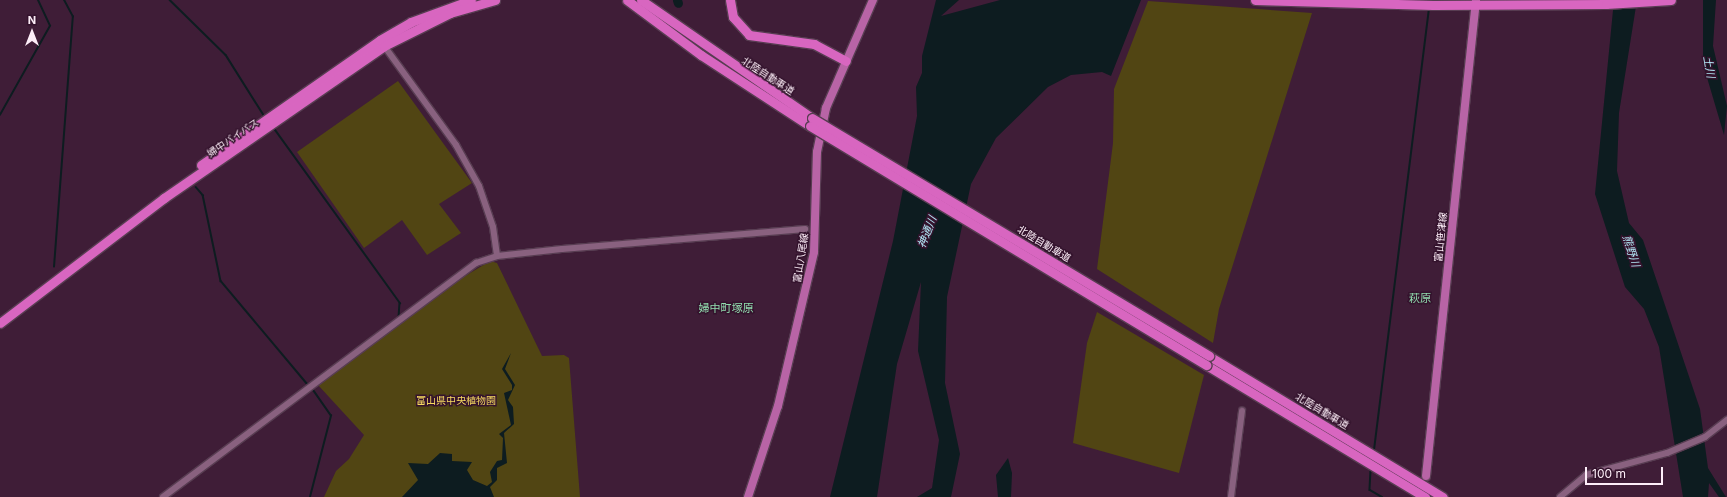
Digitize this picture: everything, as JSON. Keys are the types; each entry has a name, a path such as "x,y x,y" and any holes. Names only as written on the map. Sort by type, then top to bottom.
{"highway":[{"name":"婦中バイパス","path":"0,323 164,198 411,22 471,0"},
{"name":"婦中バイパス","path":"0,316 163,192 382,43 450,14 495,0"},
{"name":"北陸自動車道","path":"627,0 647,16 811,122 1207,360 1442,497"},
{"name":"北陸自動車道","path":"641,0 811,122"},
{"path":"730,0 733,17 749,35 814,44 846,61"},
{"path":"1255,0 1433,5 1475,2 1606,4 1670,0"},
{"name":"北陸自動車道","path":"1207,360 1425,497"}],"main road":[{"name":"富山八尾線","path":"748,497 778,406 804,299 815,238 817,152 826,108 873,0"},
{"name":"富山笹津線","path":"1426,476 1475,2"}],"street":[{"path":"382,43 456,145 479,186 493,227 497,256"},
{"path":"163,497 476,263 497,256 805,229"},
{"path":"1231,497 1242,411"},
{"path":"1560,497 1586,475 1651,458 1683,447 1718,429 1727,420"}],"green space":[{"path":"1148,1 1312,13 1219,309 1213,343 1097,269 1113,143 1114,89"},
{"path":"398,81 472,183 439,204 461,233 427,255 402,220 364,248 297,152"},
{"name":"富山県中央植物園","path":"490,261 497,263 542,356 564,355 569,358 580,497 324,497 336,471 349,459 364,435 318,385 447,287"},
{"path":"1097,312 1204,375 1179,473 1073,443 1087,343"}],"water":[{"name":"神通川","path":"936,0 959,0 941,16 1000,0 1141,0 1111,76 1102,72 1071,75 1048,87 996,138 971,184 947,297 945,383 960,454 951,497 917,497 932,488 939,440 918,351 921,282 897,364 877,497 830,497 893,241 917,116 916,87 922,73 922,56"},
{"name":"熊野川","path":"1614,0 1637,0 1619,113 1617,171 1629,223 1643,240 1700,409 1708,468 1726,497 1719,497 1709,483 1708,497 1683,497 1659,347 1644,309 1625,287 1595,194"},
{"name":"土川","path":"1703,0 1716,0 1713,46 1727,106 1724,135 1703,64"},
{"path":"511,353 505,369 515,385 508,400 513,407 514,424 504,433 507,463 497,468 497,480 490,487 494,497 402,497 418,480 408,463 428,464 440,453 452,454 452,461 472,462 467,470 473,480 487,486 492,482 490,472 497,461 502,460 503,438 499,434 511,425 504,393 512,390 512,385 502,369"},
{"path":"1008,458 1012,473 1011,497 998,497 996,475"}],"waterway":[{"path":"0,115 50,26 38,0"},
{"path":"54,267 73,17 64,0"},
{"path":"170,0 226,55 265,117"},
{"path":"1374,450 1429,7"},
{"path":"274,128 400,303 399,317"},
{"path":"196,187 203,195 221,281 309,386"},
{"path":"310,497 331,416 312,389"},
{"path":"1371,470 1370,490 1382,497"}],"district":[{"name":"萩原","path":"1420,298"},
{"name":"婦中町塚原","path":"726,308"}]}
